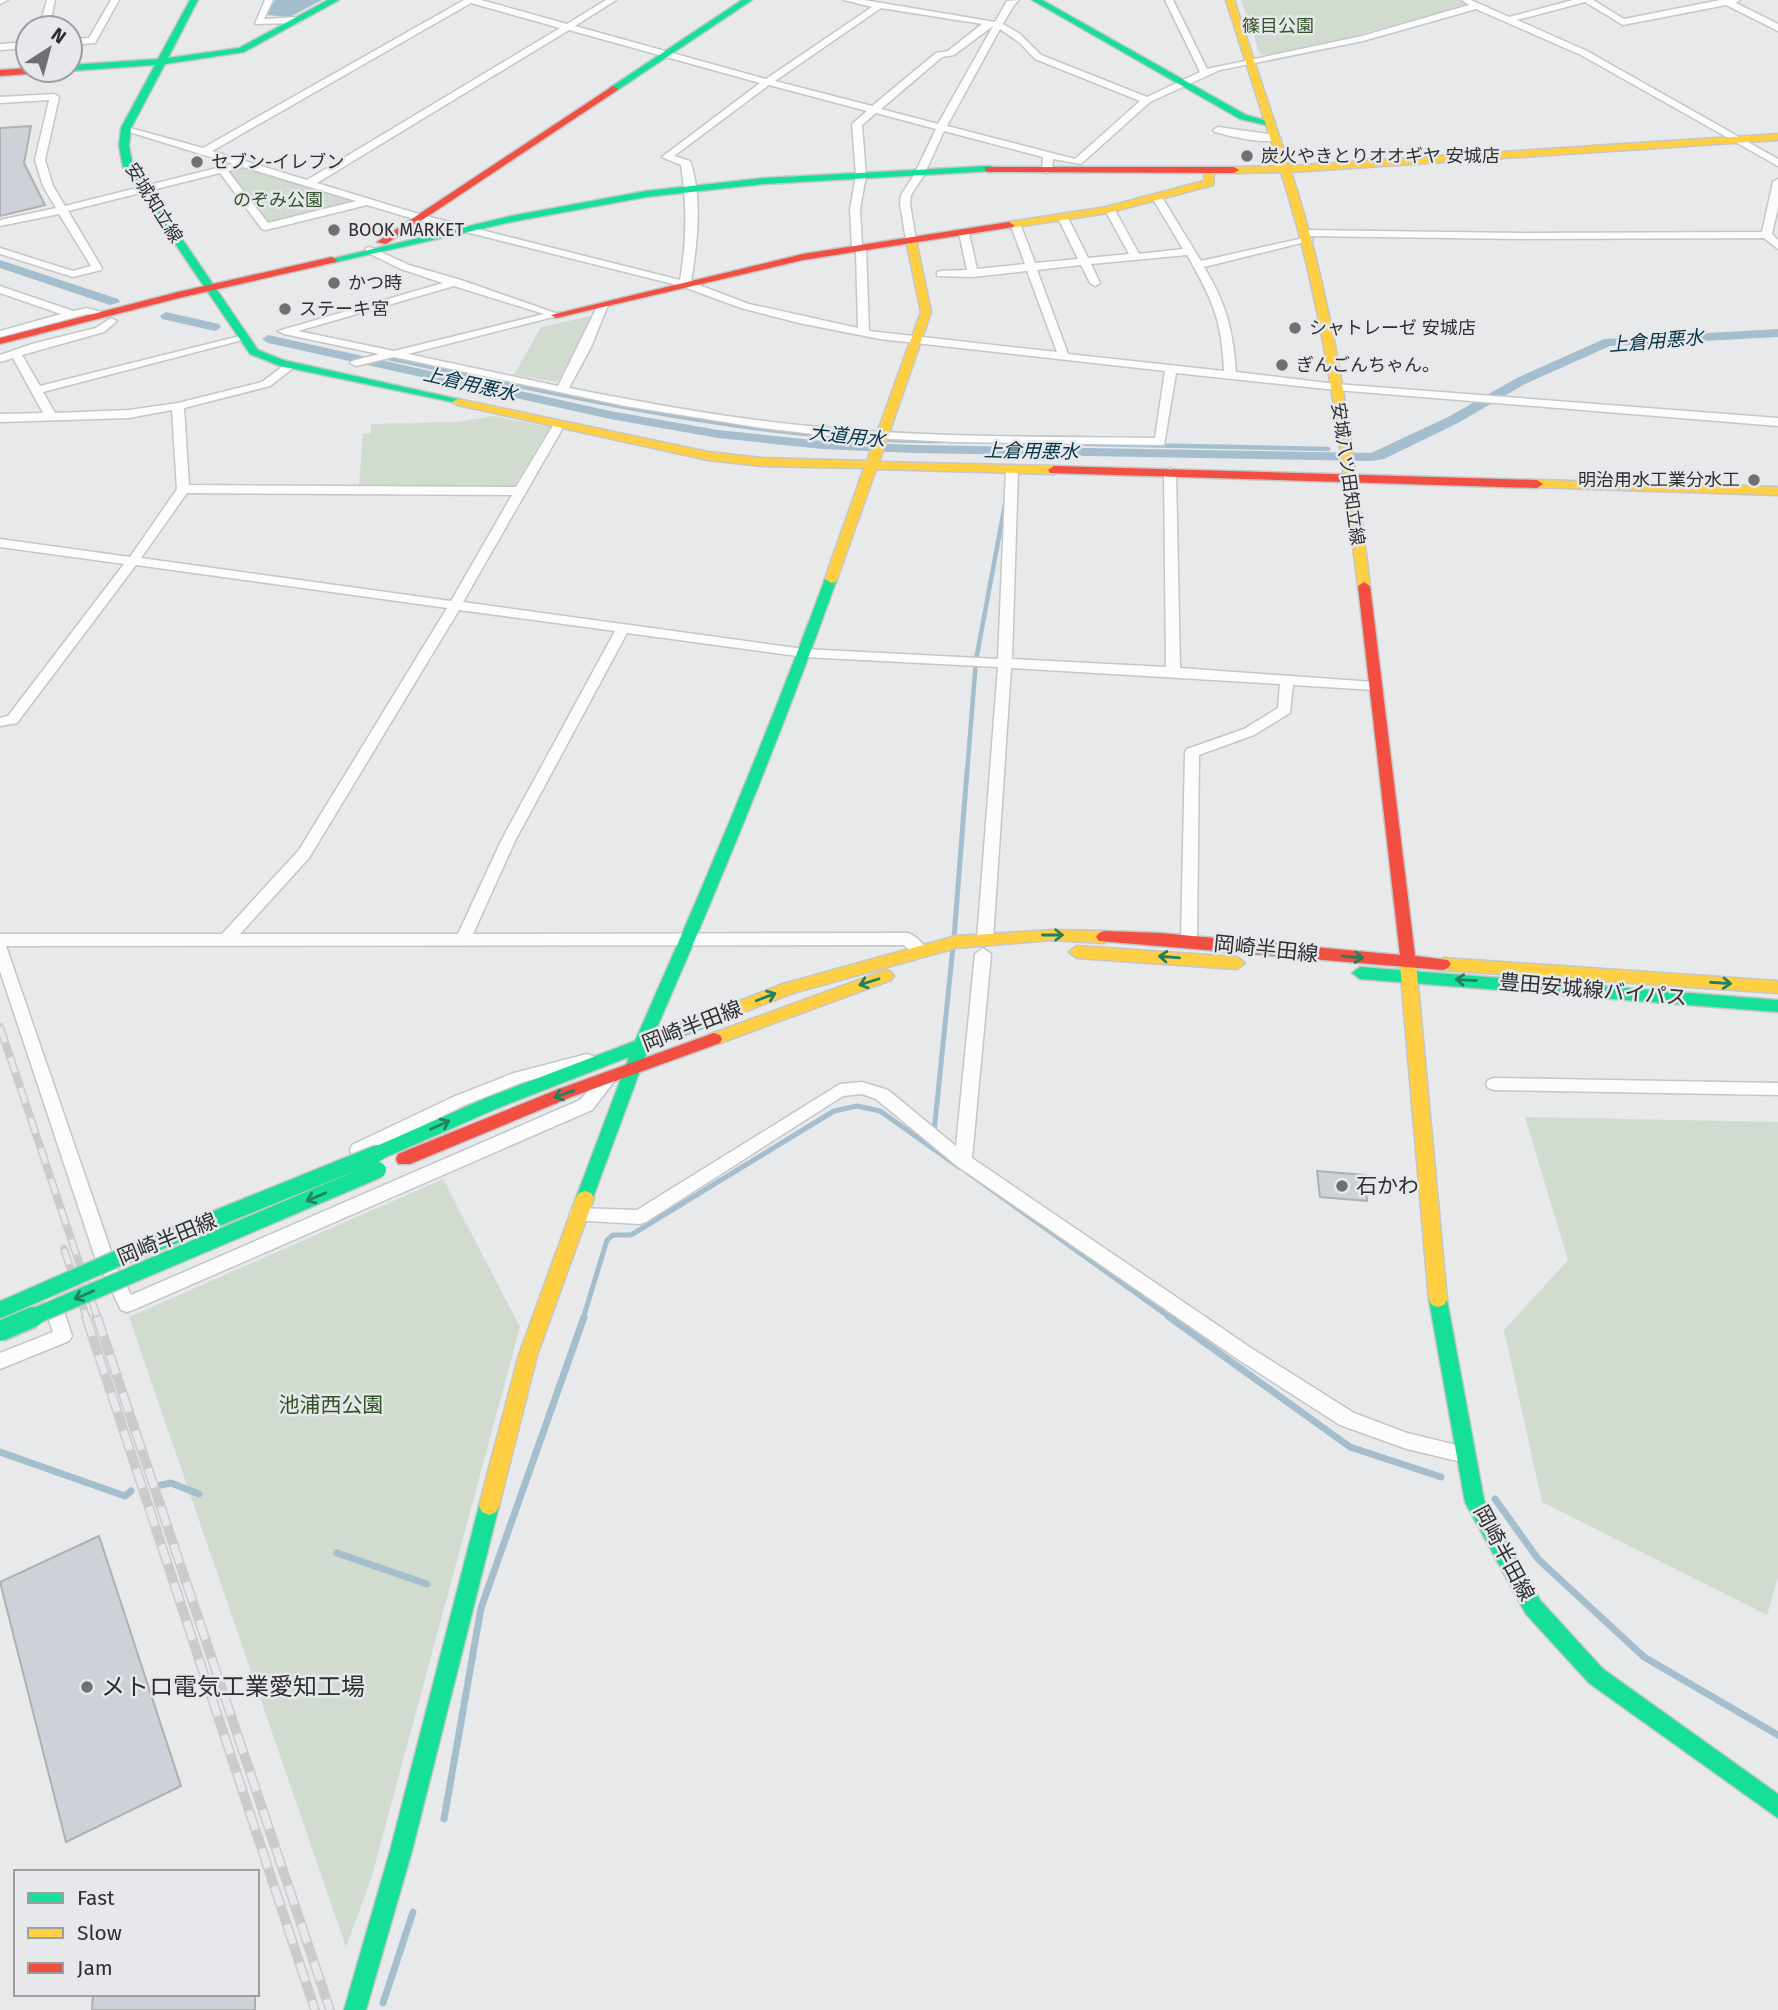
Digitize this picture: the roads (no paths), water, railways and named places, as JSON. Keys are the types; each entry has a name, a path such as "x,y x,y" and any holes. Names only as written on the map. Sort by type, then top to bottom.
{"street":[{"path":"84,41 92,41 115,0"},
{"path":"194,0 158,62 125,128 418,217 685,284 745,306 863,334 1230,376 1778,422"},
{"path":"269,0 258,22 298,20"},
{"path":"84,67 158,62 241,50 335,0"},
{"path":"205,152 470,0 767,82 942,126 1047,162 1209,171 1287,169 1778,137"},
{"path":"308,184 612,0"},
{"path":"370,250 748,0"},
{"path":"848,0 995,24 1030,46 1038,57 1147,100"},
{"path":"355,2010 401,1851 528,1355 635,1067 640,1046 688,940 804,653 918,340 926,312 911,240 906,195 919,175 995,24 1015,0"},
{"path":"1035,0 1243,117 1273,130"},
{"path":"1169,0 1205,74"},
{"name":"安城八ツ田知立線","path":"1230,0 1307,236 1336,387 1348,462 1408,959"},
{"path":"1464,0 1584,53 1778,163"},
{"path":"1507,20 1585,0 1623,22 1729,1 1778,28"},
{"path":"685,284 694,223 691,188 686,163 667,157 767,82 880,5"},
{"path":"0,349 210,289 543,211 691,188 784,179 919,175 1047,162 1077,162 1147,100 1205,74 1363,38 1476,6"},
{"path":"863,334 855,209 861,176 857,124 939,55 951,53 995,24"},
{"path":"0,100 54,97 40,160 48,186 97,268 73,274 0,251"},
{"name":"安城知立線","path":"125,128 124,146 128,167 244,338 259,355 291,365 559,424 708,456 762,462 874,460 1012,469 1170,472 1348,462 1778,491"},
{"path":"1218,130 1256,137 1273,130"},
{"path":"1768,158 1778,170"},
{"path":"0,223 243,164"},
{"path":"222,169 266,227 366,202"},
{"path":"324,371 393,352 803,257 1110,210 1209,183 1209,171"},
{"path":"1767,235 1778,182"},
{"path":"1158,199 1215,294 1224,326 1230,376"},
{"path":"1110,210 1136,256"},
{"path":"1063,218 1095,283"},
{"path":"1016,226 1064,357"},
{"path":"964,233 973,274"},
{"path":"1196,265 1307,236 1767,235 1778,246"},
{"path":"370,250 405,267 556,315"},
{"path":"941,274 973,274 1029,266 1190,252"},
{"path":"457,282 284,331 637,405 731,419 883,436 1160,442 1171,369"},
{"path":"0,289 74,315"},
{"path":"562,390 603,305"},
{"path":"0,334 94,310 107,317"},
{"path":"0,341 107,317"},
{"path":"0,359 36,346 100,331 107,317"},
{"path":"37,390 244,338"},
{"path":"17,355 50,415"},
{"path":"0,418 129,414 178,406 266,384 278,378 291,365"},
{"path":"0,722 12,720 133,561 183,489 178,406"},
{"path":"226,940 304,854 559,424"},
{"path":"963,1161 984,946 1005,663 1012,469"},
{"path":"1170,472 1173,672"},
{"path":"183,489 519,491"},
{"path":"0,542 285,584 454,604 804,653 1173,672 1374,686"},
{"path":"463,940 509,841 623,628"},
{"path":"1189,941 1192,752 1249,732 1285,710 1287,680"},
{"name":"岡崎半田線","path":"0,1331 565,1093 605,1071 640,1046 789,988 919,950 984,946 1052,935 1189,941 1338,956 1408,959 1438,1304 1475,1502 1533,1607 1596,1676 1778,1807"},
{"path":"0,940 908,939 919,950"},
{"name":"岡崎半田線","path":"0,1310 492,1103 605,1071 635,1067 861,984 984,946 1256,965"},
{"path":"0,948 104,1257 127,1305 586,1105 605,1071 583,1059 520,1077 459,1101 336,1162 104,1257"},
{"name":"豊田安城線バイパス","path":"1408,959 1778,987"},
{"name":"岡崎半田線","path":"1339,972 1408,977"},
{"name":"豊田安城線バイパス","path":"1408,977 1778,1006"},
{"path":"1494,1084 1778,1089"},
{"path":"578,1215 640,1217 840,1090 862,1088 882,1094 963,1161 1245,1354 1347,1419 1407,1441 1466,1455"},
{"path":"0,1298 44,1279 63,1336 0,1361"}],"water":[{"path":"275,0 322,0 290,17 266,15"}],"waterway":[{"name":"上倉用悪水","path":"0,264 114,302"},
{"name":"上倉用悪水","path":"166,316 215,327"},
{"name":"上倉用悪水","path":"268,339 610,415 718,434 822,445 913,449 1371,457 1379,456 1453,420 1521,381 1608,342 1778,333"},
{"name":"大道用水","path":"374,355 655,413 726,424 868,439 940,441"},
{"name":"大道用水","path":"1086,444 1328,449"},
{"path":"967,773 976,660 1006,499"},
{"path":"954,938 967,771"},
{"path":"934,1132 953,947"},
{"path":"583,1319 607,1240 613,1235 631,1235 834,1111 857,1106 880,1111 959,1167"},
{"path":"967,1172 1172,1319"},
{"path":"444,1819 481,1608 584,1317"},
{"path":"1169,1317 1350,1447 1441,1477"},
{"path":"0,1452 125,1496 131,1491"},
{"path":"161,1485 171,1483 199,1494"},
{"path":"1495,1499 1538,1559 1644,1657 1778,1735"},
{"path":"337,1553 427,1584"},
{"path":"383,2003 413,1912"}],"railway":[{"path":"0,1027 98,1319"},
{"path":"64,1249 87,1319"},
{"path":"86,1317 315,2010"},
{"path":"97,1317 330,2010"}],"place":[{"name":"炭火やきとりオオギヤ 安城店","path":"1247,156"},
{"name":"セブン-イレブン","path":"197,162"},
{"name":"BOOK MARKET","path":"334,230"},
{"name":"かつ時","path":"334,283"},
{"name":"ステーキ宮","path":"285,309"},
{"name":"シャトレーゼ 安城店","path":"1295,328"},
{"name":"ぎんごんちゃん。","path":"1282,365"},
{"name":"明治用水工業分水工","path":"1754,480"},
{"name":"石かわ","path":"1342,1186"},
{"name":"メトロ電気工業愛知工場","path":"87,1687"}],"park label":[{"name":"篠目公園","path":"1278,26"},
{"name":"のぞみ公園","path":"278,200"},
{"name":"池浦西公園","path":"331,1405"}]}
